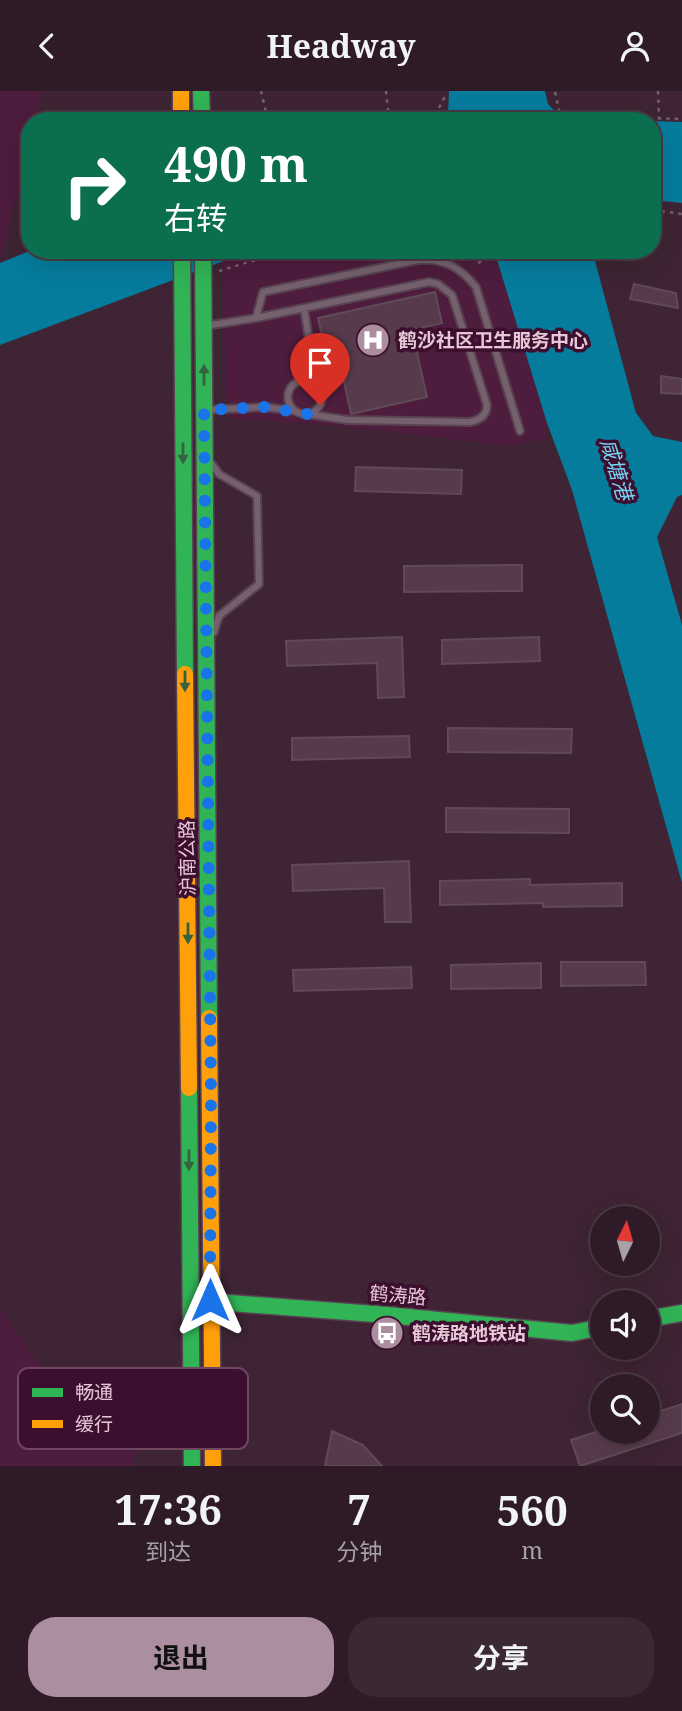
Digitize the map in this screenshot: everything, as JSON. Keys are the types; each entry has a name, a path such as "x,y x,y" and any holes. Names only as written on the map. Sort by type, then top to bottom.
{"main road":[{"path":"181,91 181,112"},
{"path":"201,91 202,112"},
{"name":"沪南公路","path":"182,259 191,1368"},
{"name":"沪南公路","path":"203,259 211,1368"},
{"name":"鹤涛路","path":"191,1300 572,1332 590,1329"},
{"path":"660,1317 682,1313"}],"lane":[{"path":"256,318 263,292 418,260 429,259 450,265 461,270 476,287 520,431"},
{"path":"203,327 429,282 438,283 445,287 456,302 487,409 482,418 470,422 348,420 265,407 204,410"},
{"path":"304,308 316,385 321,394 320,405 307,414"},
{"path":"296,411 288,402 292,386 296,382 307,380 316,385"},
{"path":"204,454 219,474 257,496 259,584 219,616 206,653"}],"path":[{"path":"261,91 266,112"},
{"path":"386,91 388,112"},
{"path":"658,91 659,112"},
{"path":"555,92 559,110 562,112"},
{"path":"436,112 445,96"},
{"path":"661,118 682,119"},
{"path":"661,211 682,214"},
{"path":"203,276 259,259"},
{"path":"478,263 488,259"}],"shaded area":[{"path":"0,91 41,91 37,112 21,112 21,178 0,262"},
{"name":"鹤沙社区卫生服务中心","path":"497,259 547,423 546,438 512,446 328,425 227,418 222,261"},
{"path":"0,1308 41,1368 18,1368 18,1449 133,1449 133,1466 0,1466"}],"water":[{"path":"449,91 545,91 548,104 556,112 448,112"},
{"path":"661,121 682,122 682,203 661,201"},
{"path":"21,254 21,259 229,259 0,345 0,263"},
{"name":"咸塘港","path":"497,259 594,259 636,413 653,436 682,442 682,495 677,497 657,537 682,625 682,883 572,490 547,423"}],"building":[{"path":"634,284 676,293 678,308 630,299"},
{"path":"435,292 442,323 412,330 427,397 351,414 336,346 325,349 318,318"},
{"path":"661,376 682,379 682,394 661,393"},
{"path":"356,467 462,470 461,494 355,491"},
{"path":"522,565 522,591 404,592 404,566"},
{"path":"402,637 404,697 378,698 377,663 287,666 286,641"},
{"path":"539,637 540,661 442,664 442,640"},
{"path":"448,728 572,729 571,753 448,752"},
{"path":"409,736 410,757 292,760 292,738"},
{"path":"446,808 569,809 569,833 446,832"},
{"path":"409,861 411,922 385,922 384,888 293,891 292,865"},
{"path":"530,879 530,885 622,883 622,906 543,907 543,903 440,905 440,881"},
{"path":"561,962 645,962 646,985 561,986"},
{"path":"541,963 541,988 451,989 451,965"},
{"path":"411,967 412,988 294,991 293,970"},
{"path":"682,1404 682,1433 660,1440 660,1411"},
{"path":"332,1431 363,1445 382,1466 325,1466"},
{"path":"590,1434 590,1444 648,1444 580,1466 571,1440"}],"traffic: fast":[{"path":"201,91 202,112"},
{"path":"182,259 185,674"},
{"path":"203,259 209,1018"},
{"path":"189,1088 191,1368"},
{"path":"191,1300 572,1333 590,1329"},
{"path":"660,1317 682,1313"},
{"path":"192,1449 192,1466"}],"traffic: slow":[{"path":"181,91 181,112"},
{"path":"185,674 189,1088"},
{"path":"209,1018 212,1368"},
{"path":"213,1449 213,1466"}],"place":[{"name":"鹤沙社区卫生服务中心","path":"373,340"},
{"name":"鹤涛路地铁站","path":"387,1333"}],"route":[{"path":"210,1300 211,1095 204,410 265,407 307,414 320,405"}]}
